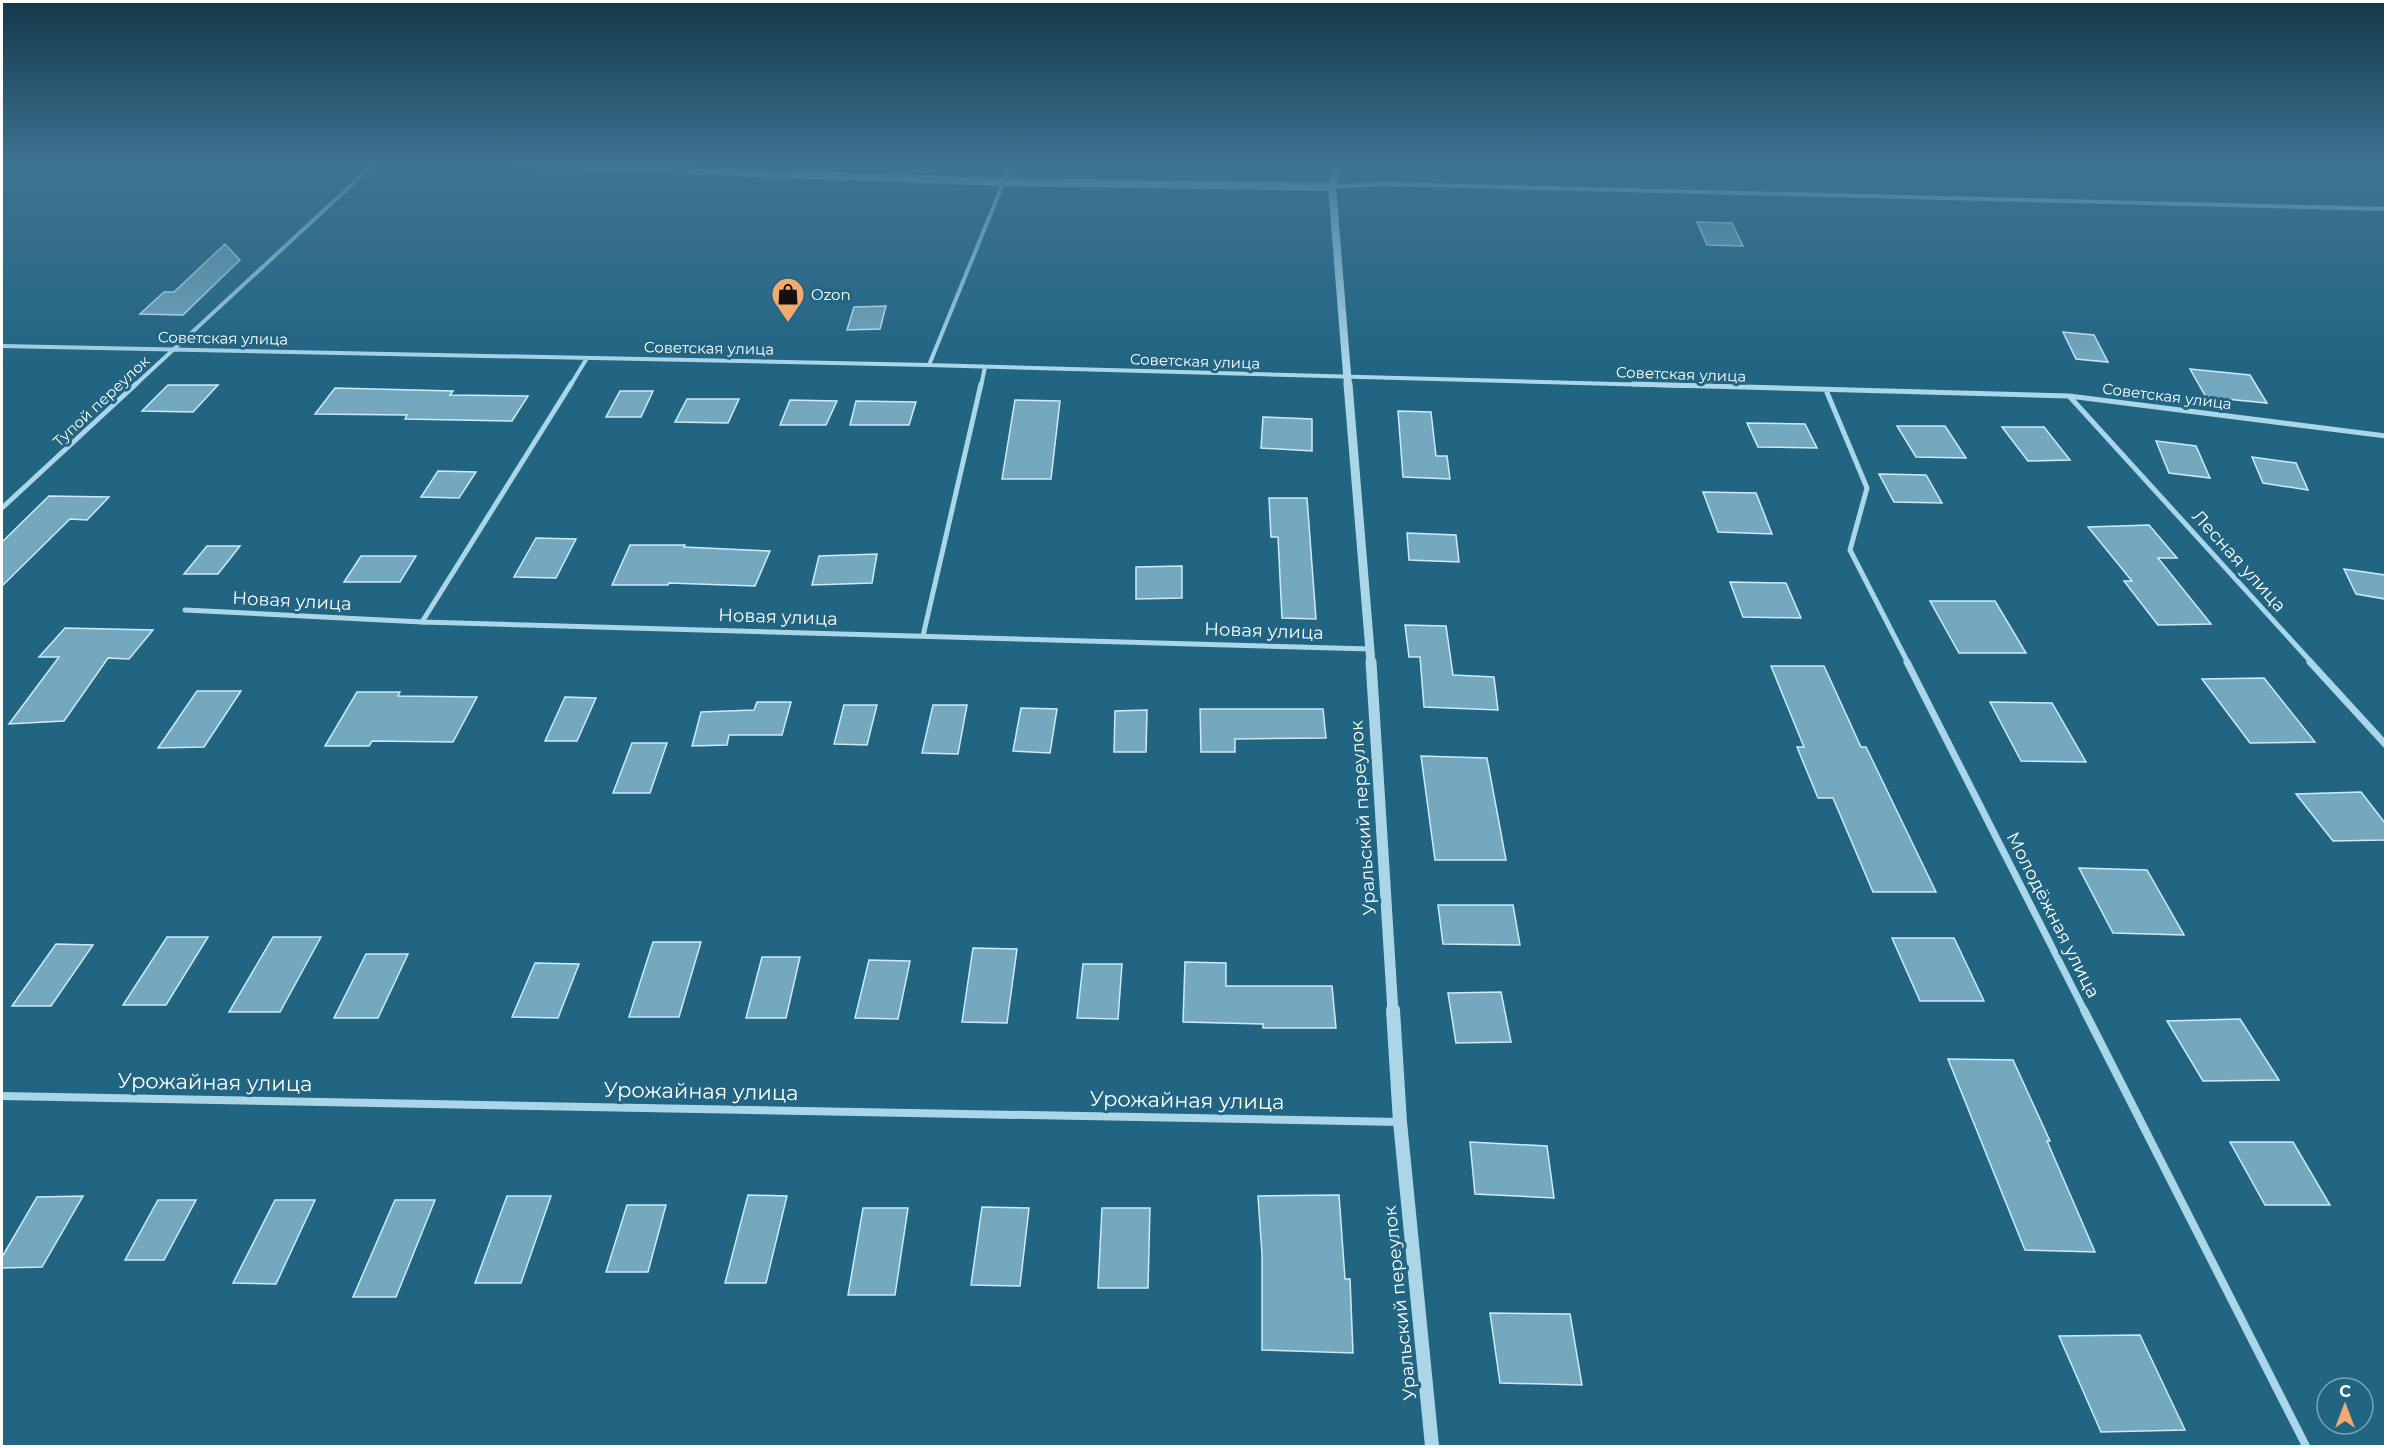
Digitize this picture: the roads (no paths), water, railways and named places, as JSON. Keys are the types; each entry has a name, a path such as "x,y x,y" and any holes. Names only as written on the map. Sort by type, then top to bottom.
{"street":[{"name":"Тупой переулок","path":"2,508 301,232"},
{"path":"929,365 983,232"},
{"name":"Уральский переулок","path":"1336,232 1370,649 1400,1122 1432,1446"},
{"name":"Советская улица","path":"2,346 929,365 2069,396 2385,436"},
{"path":"422,622 587,358"},
{"path":"923,636 985,367"},
{"name":"Молодёжная улица","path":"1826,390 1868,488 1850,550 2306,1446"},
{"name":"Лесная улица","path":"2069,396 2385,745"},
{"name":"Новая улица","path":"185,610 422,622 1370,649"},
{"name":"Урожайная улица","path":"2,1096 1400,1122"}],"place":[{"name":"Ozon","path":"788,323"}]}
